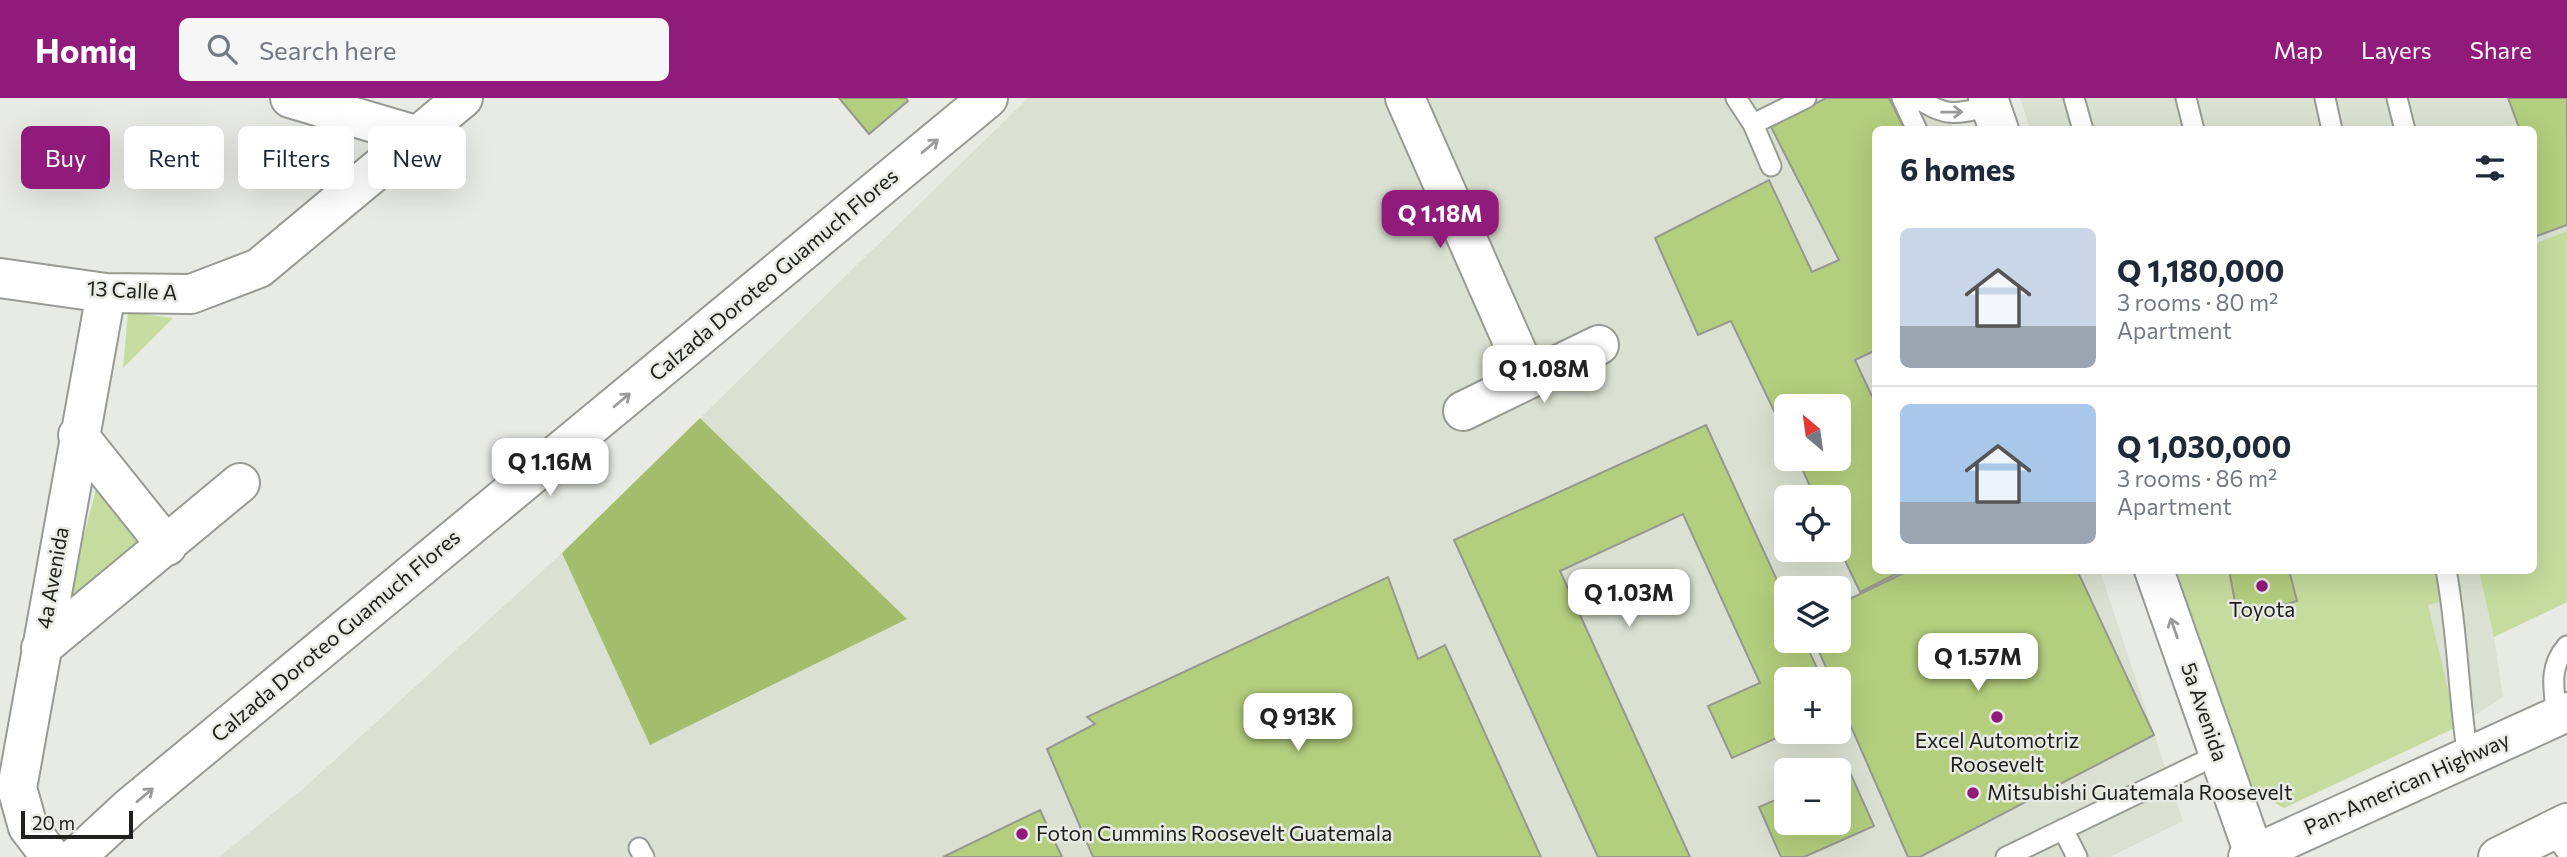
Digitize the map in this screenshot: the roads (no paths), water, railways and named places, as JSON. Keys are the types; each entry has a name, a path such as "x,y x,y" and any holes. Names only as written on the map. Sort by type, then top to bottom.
{"main road":[{"path":"290,98 385,126"},
{"path":"427,126 463,98"},
{"name":"Calzada Doroteo Guamuch Flores","path":"76,857 151,789 988,98"},
{"path":"1405,98 1529,379"},
{"name":"13 Calle A","path":"0,278 106,293 191,294 259,268 368,175"},
{"name":"4a Avenida","path":"51,857 28,827 17,788 78,435 106,293"},
{"path":"1463,411 1599,345"},
{"path":"78,435 167,545"},
{"path":"41,648 240,483"},
{"name":"5a Avenida","path":"2155,574 2252,856"},
{"name":"Pan-American Highway","path":"2252,856 2562,714"},
{"path":"2498,857 2562,835"}],"lane":[{"path":"1736,98 1753,124 1771,166"},
{"path":"1753,124 1805,98"},
{"path":"1902,98 1915,126"},
{"path":"1917,98 1939,112 1956,114 1992,111"},
{"path":"2074,98 2082,126"},
{"path":"2186,98 2193,126"},
{"path":"2325,98 2331,126"},
{"path":"2398,98 2404,126"},
{"path":"2447,574 2454,613 2458,695 2468,757"},
{"path":"2562,714 2553,673 2558,656 2567,646"},
{"path":"2006,857 2219,754"},
{"path":"2063,829 2077,857"}],"place":[{"name":"Toyota","path":"2262,586"},
{"name":"Excel Automotriz Roosevelt","path":"1997,717"},
{"name":"Mitsubishi Guatemala Roosevelt","path":"1973,793"},
{"name":"Foton Cummins Roosevelt Guatemala","path":"1022,834"}]}
